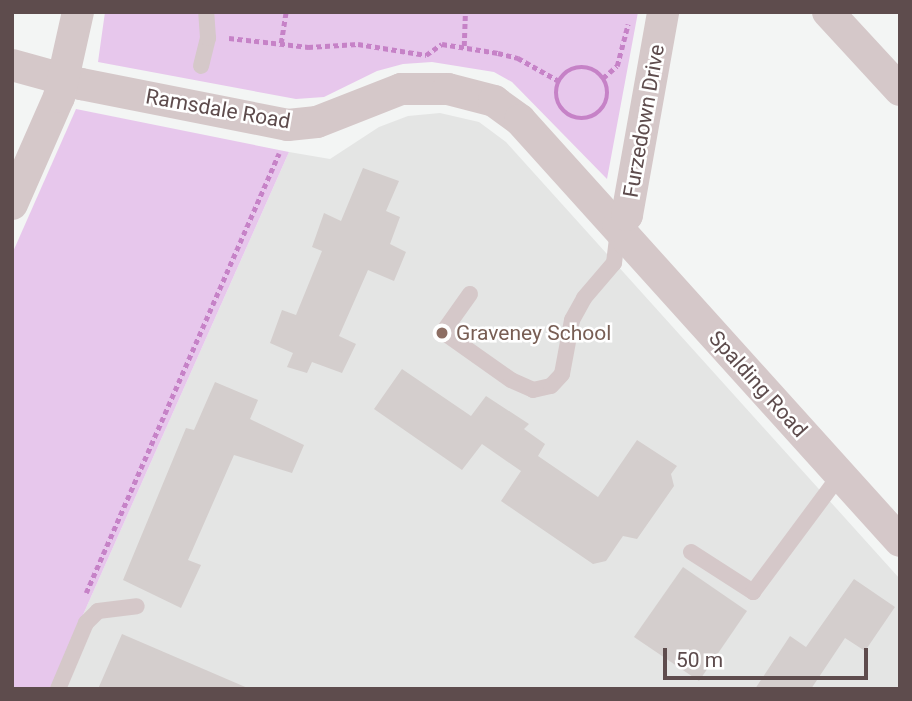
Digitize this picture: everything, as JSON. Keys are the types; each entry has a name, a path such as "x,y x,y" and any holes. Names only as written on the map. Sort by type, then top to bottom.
{"street":[{"path":"12,204 65,79 78,12"},
{"name":"Furzedown Drive","path":"618,226 627,215 663,12"},
{"path":"828,12 900,89"},
{"name":"Ramsdale Road","path":"12,65 65,79 288,125 317,122 401,89 428,87 472,93 494,101 520,120 618,226"},
{"name":"Spalding Road","path":"618,226 900,541"}],"lane":[{"path":"201,66 208,38 206,12"},
{"path":"470,294 443,332 511,380 533,390 551,386 562,374 572,320 584,298 614,263 618,226"},
{"path":"691,552 753,592 840,475"},
{"path":"58,689 86,623 98,611 137,606"}],"path":[{"path":"281,44 286,12"},
{"path":"464,46 465,12"},
{"path":"617,66 631,12"},
{"path":"208,38 281,44 358,44 426,55 442,44 464,46 518,58 559,81"},
{"path":"426,55 428,87"},
{"path":"577,67 594,69 606,81 604,106 584,119 568,115 557,101 559,81 577,67"},
{"path":"82,601 288,125"}],"shaded area":[{"path":"105,12 638,12 607,179 512,82 494,72 432,62 403,64 377,71 324,97 296,99 98,62"},
{"path":"76,109 289,152 50,689 12,689 12,254"},
{"name":"Graveney School","path":"440,113 479,122 506,142 900,579 900,689 50,689 289,152 330,159 379,127 408,116"}],"building":[{"path":"363,168 399,181 386,211 400,217 390,244 406,252 394,281 368,270 339,336 356,344 342,373 312,362 307,373 287,367 293,353 270,343 282,310 296,315 322,251 312,247 324,213 341,221"},
{"path":"402,369 471,416 486,396 529,424 524,429 545,444 538,456 598,497 637,440 677,466 671,474 674,486 637,539 623,536 606,561 593,564 501,501 521,471 482,444 462,470 374,409"},
{"path":"215,382 258,400 250,419 304,445 292,473 234,455 188,560 201,565 181,608 123,580 186,428 194,430"},
{"path":"683,567 747,611 699,681 634,637"},
{"path":"854,579 895,607 865,651 845,638 811,689 755,689 790,636 806,647"},
{"path":"122,634 250,689 98,689"}],"place":[{"name":"Graveney School","path":"442,333"}]}
